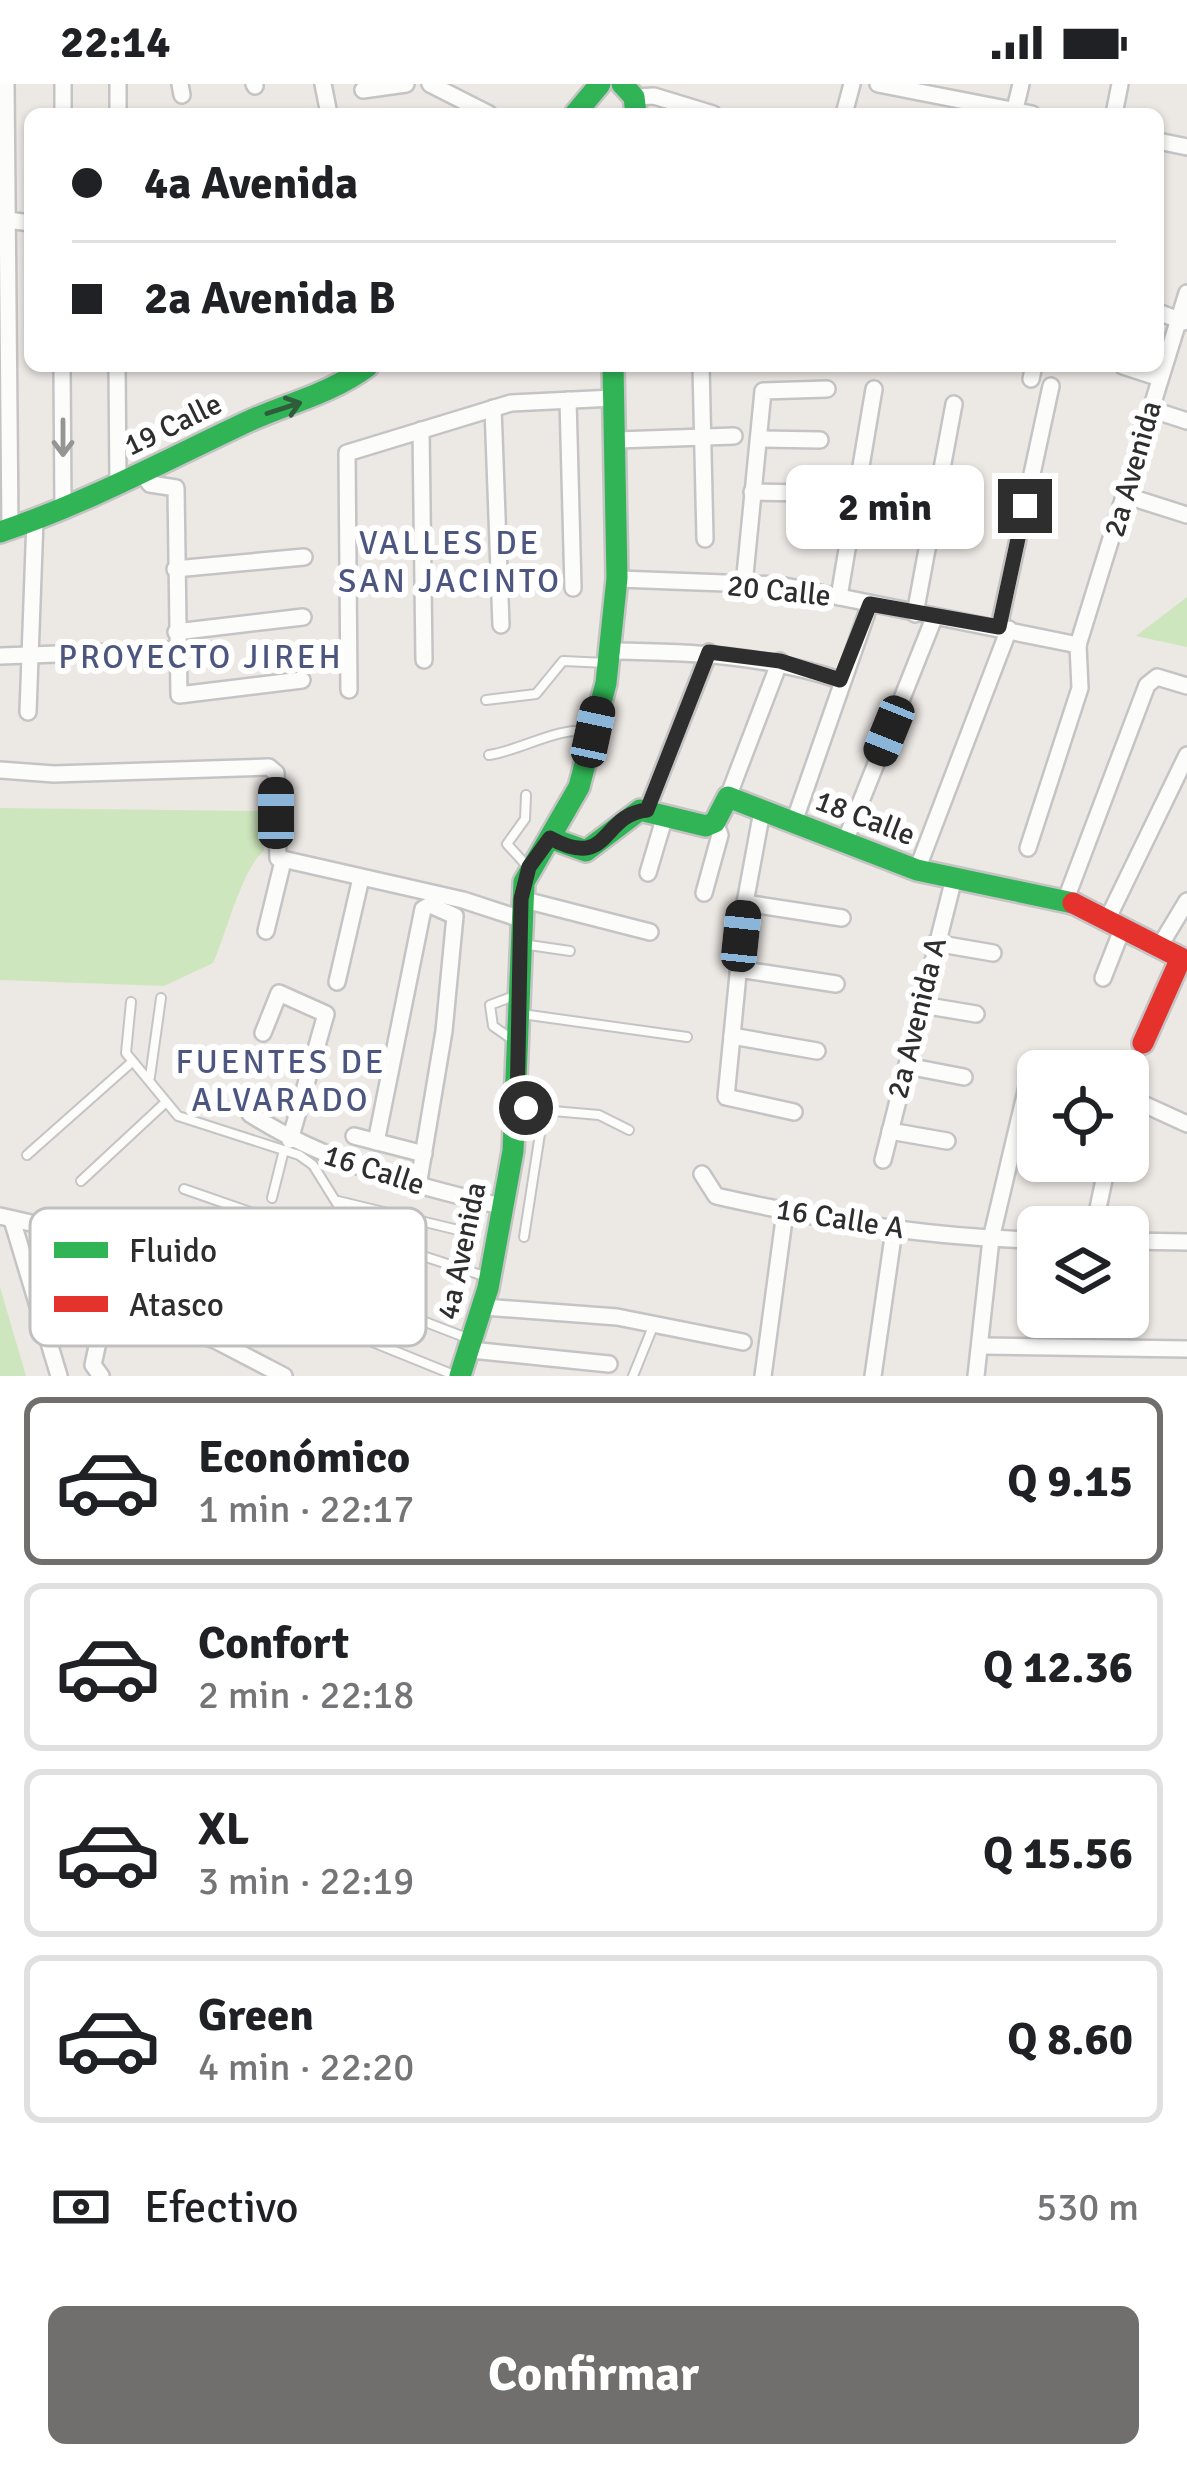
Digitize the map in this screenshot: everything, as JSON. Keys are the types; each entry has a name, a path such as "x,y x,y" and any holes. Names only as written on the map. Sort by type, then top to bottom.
{"street":[{"path":"5,531 6,84"},
{"path":"363,90 406,84"},
{"path":"430,84 477,108"},
{"path":"580,108 600,84"},
{"path":"878,84 944,95 975,108"},
{"path":"942,108 944,95"},
{"path":"630,98 654,97 692,108"},
{"name":"2a Avenida","path":"1164,368 1183,322 1187,293"},
{"path":"62,372 63,509"},
{"path":"118,372 118,485"},
{"name":"19 Calle","path":"5,531 118,485 266,414 324,395 359,372"},
{"name":"4a Avenida","path":"458,1376 484,1306 505,1207 517,1108 521,909 529,867 580,784 610,657 619,579 613,372"},
{"path":"701,372 704,539"},
{"path":"1142,372 1160,378"},
{"name":"2a Avenida","path":"1028,848 1080,688 1078,645 1162,372"},
{"path":"916,870 1004,628 1051,386"},
{"path":"744,586 764,388 827,389"},
{"path":"839,597 874,389"},
{"path":"349,690 347,453 493,407 531,400 614,398"},
{"path":"568,400 573,588"},
{"path":"915,614 954,404"},
{"path":"493,407 501,626"},
{"path":"1150,409 1187,421"},
{"path":"421,430 424,660"},
{"path":"617,440 734,436"},
{"path":"760,440 820,440"},
{"path":"142,473 150,484 176,488 179,695 302,680"},
{"path":"752,492 813,494"},
{"path":"1127,496 1187,515"},
{"path":"28,712 34,520"},
{"path":"175,568 304,556"},
{"name":"20 Calle","path":"619,579 780,585 1078,645"},
{"path":"794,822 870,604"},
{"path":"0,656 175,641 302,617"},
{"path":"844,844 934,618"},
{"path":"648,873 656,813 709,652"},
{"path":"610,657 709,652 780,661 840,680"},
{"path":"704,892 719,835 715,822 780,661"},
{"path":"1066,899 1132,715 1157,677 1187,686"},
{"path":"1103,978 1116,923 1187,755"},
{"path":"0,770 274,769 281,860 266,932"},
{"name":"18 Calle","path":"728,797 916,870 1066,899 1162,944 1181,959 1143,1042"},
{"path":"762,811 745,903 728,1101 794,1112"},
{"path":"550,838 586,851 634,812 696,825 715,822"},
{"path":"281,860 650,932"},
{"path":"337,982 361,878"},
{"name":"2a Avenida A","path":"883,1160 954,878"},
{"path":"1162,944 1187,901"},
{"path":"745,903 842,918"},
{"path":"376,1142 423,909 430,905 454,916 418,1186"},
{"path":"934,943 993,953"},
{"path":"738,968 836,984"},
{"path":"263,1033 278,992 326,1014 287,1144"},
{"path":"922,1005 976,1014"},
{"path":"732,1036 817,1051"},
{"path":"907,1066 964,1077"},
{"path":"1149,1106 1187,1124"},
{"name":"16 Calle","path":"250,1114 287,1144 418,1186 505,1207"},
{"path":"890,1131 947,1141"},
{"path":"354,1136 424,1154"},
{"path":"976,1376 991,1239 1017,1140"},
{"name":"16 Calle A","path":"703,1174 716,1196 785,1211 894,1230 1017,1240"},
{"path":"763,1376 785,1211"},
{"path":"6,1220 30,1291"},
{"path":"873,1376 894,1230"},
{"path":"1149,1242 1187,1243"},
{"path":"484,1306 654,1322 742,1342"},
{"path":"472,1345 609,1364"},
{"path":"49,1346 59,1376"},
{"path":"226,1346 284,1376"},
{"path":"982,1346 1187,1349"}],"lane":[{"path":"486,700 536,694 563,662 610,657"},
{"path":"489,755 580,729 593,732"},
{"path":"526,795 523,824 507,844 529,867"},
{"path":"521,944 570,952"},
{"path":"150,1078 161,998"},
{"path":"519,1044 493,1026 490,1005 495,999 687,1037"},
{"path":"131,1002 124,1047 184,1120 287,1144 313,1165 340,1208"},
{"path":"27,1155 132,1062"},
{"path":"81,1180 166,1102"},
{"path":"517,1108 599,1114 629,1130"},
{"path":"524,1237 544,1108"},
{"path":"272,1198 287,1144"},
{"path":"184,1190 237,1208"},
{"path":"336,1201 365,1208"},
{"path":"426,1222 458,1230"},
{"path":"426,1255 491,1278"},
{"path":"633,1376 654,1322"},
{"path":"426,1324 472,1345"},
{"path":"383,1346 458,1376"}],"green space":[{"path":"1187,597 1187,647 1136,636"},
{"path":"0,808 259,811 264,851 242,886 213,963 164,986 0,980"},
{"path":"0,1287 26,1376 0,1376"}],"traffic: fast":[{"path":"580,108 600,84"},
{"path":"622,84 634,97 635,108"},
{"path":"0,532 95,494 359,372"},
{"path":"460,1376 488,1288 513,1151 524,882 579,787 606,683 617,578 613,372"},
{"path":"550,838 586,851 640,810 706,826 715,822 728,797 917,870 1073,903"}],"traffic: jam":[{"path":"1073,903 1181,958 1143,1043"}],"district":[{"name":"VALLES DE SAN JACINTO","path":"450,562"},
{"name":"PROYECTO JIREH","path":"201,657"},
{"name":"FUENTES DE ALVARADO","path":"281,1081"}],"route":[{"path":"526,1108 517,1108 521,899 535,856 550,838 579,851 593,849 634,812 647,810 709,652 780,661 840,680 870,604 999,627 1025,506"}]}
